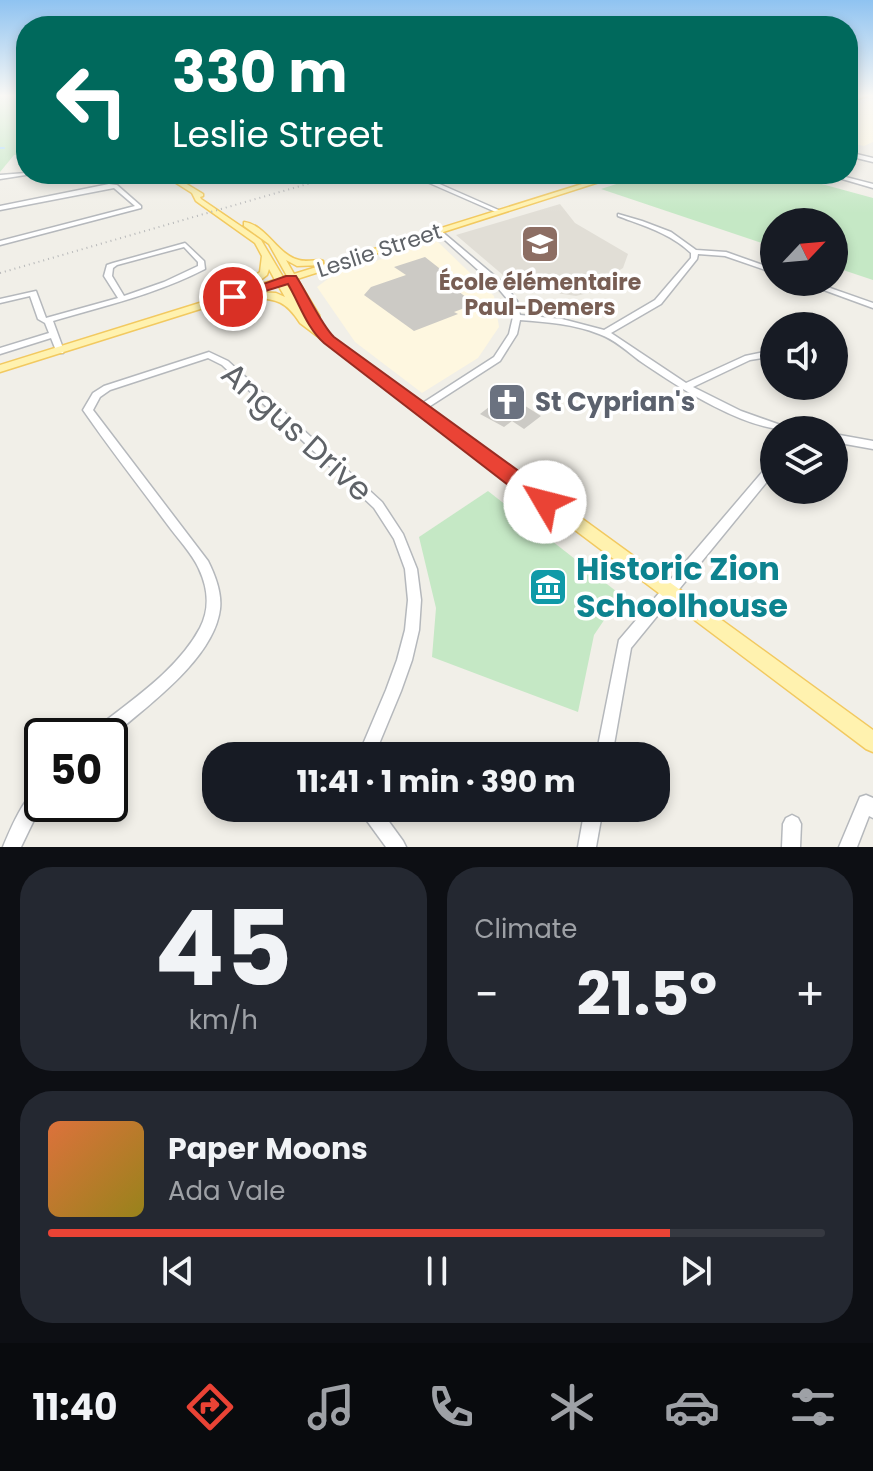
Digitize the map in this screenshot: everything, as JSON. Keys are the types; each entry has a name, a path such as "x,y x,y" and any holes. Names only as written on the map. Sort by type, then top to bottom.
{"main road":[{"path":"181,184 261,233 275,249 293,261 305,265 367,254"},
{"name":"Leslie Street","path":"0,369 588,184"},
{"path":"195,193 198,200 247,232 314,315 316,329"},
{"path":"275,249 291,306"},
{"path":"233,297 264,273 266,254"},
{"path":"304,301 309,282 354,259"},
{"path":"233,297 266,294 291,306 303,321 364,369 873,742"}],"street":[{"path":"435,184 500,212"},
{"path":"0,208 109,186 115,186 139,207 0,243"},
{"path":"605,333 658,302 695,258 694,252 684,241 620,215"},
{"path":"421,408 497,359 513,334 517,317 513,301 500,285 438,231"},
{"path":"46,320 121,297 187,276 202,267 202,262 187,245 180,245 115,264 110,267 108,276 121,297"},
{"path":"694,252 726,254 760,266"},
{"path":"0,301 33,293 42,319 49,321 60,351"},
{"path":"845,296 873,306"},
{"path":"517,317 562,321 605,333 685,387 760,421"},
{"path":"0,351 52,335"},
{"name":"Angus Drive","path":"120,718 194,652 213,612 212,591 204,565 88,410 96,395 107,388 209,355 225,363 378,505 396,528 407,553 416,590 413,642 372,742"},
{"path":"685,387 748,358 760,356"},
{"path":"848,441 873,445"},
{"path":"607,742 624,645 760,482"},
{"path":"848,847 866,803 873,809"},
{"path":"12,847 24,822"},
{"path":"378,822 397,847"},
{"path":"587,847 591,822"},
{"path":"791,847 792,824"}],"shaded area":[{"path":"858,135 873,135 873,142 858,145"},
{"name":"École élémentaire Paul-Demers","path":"560,204 575,223 628,254 623,268 594,286 592,292 576,296 517,287 456,235"},
{"path":"437,241 494,296 499,327 478,358 422,393 355,342 317,287 333,275"}],"green space":[{"path":"0,135 16,135 16,155 0,172"},
{"path":"616,184 822,184 873,198 873,280 848,272 848,208 760,208 760,242 601,189"},
{"path":"488,491 621,595 594,635 578,712 432,657 436,608 419,537"}],"building":[{"path":"425,257 453,279 450,285 475,304 414,331 364,295 371,287 406,275 394,267"},
{"path":"503,396 541,416 524,429 512,421 504,427 480,414"},
{"name":"Historic Zion Schoolhouse","path":"549,573 564,585 546,602 532,590"}],"railway":[{"path":"0,273 307,184"}],"place":[{"name":"École élémentaire Paul-Demers","path":"540,244"},
{"name":"St Cyprian's","path":"507,402"},
{"name":"Historic Zion Schoolhouse","path":"548,587"}],"route":[{"path":"233,297 291,278 314,315 316,329 364,369 545,502"}]}
